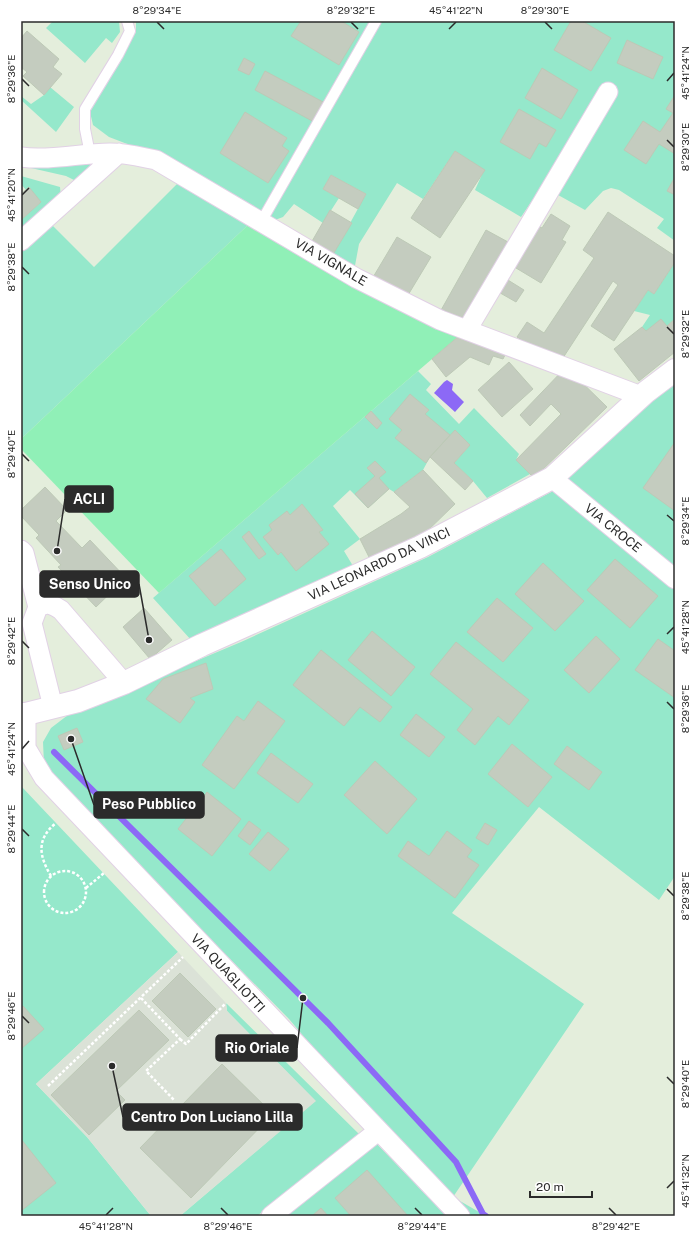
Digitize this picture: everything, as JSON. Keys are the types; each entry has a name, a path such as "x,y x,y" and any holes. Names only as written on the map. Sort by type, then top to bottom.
{"street":[{"path":"467,330 608,92"},
{"name":"VIA VIGNALE","path":"21,157 35,159 119,153 156,160 356,278 440,320 641,396"},
{"path":"21,241 119,153"},
{"name":"VIA LEONARDO DA VINCI","path":"53,707 101,694 124,684 202,645 420,547 552,478 641,396 675,370"},
{"name":"VIA CROCE","path":"552,478 675,579"},
{"path":"21,550 24,553 38,607 32,623 53,707"},
{"path":"38,607 49,604 61,610 124,684"},
{"name":"VIA QUAGLIOTTI","path":"53,707 23,714 26,748 44,778 460,1216"},
{"path":"271,1216 378,1131"}],"lane":[{"path":"90,154 85,130 85,109 118,55 130,31 127,21"},
{"path":"261,222 376,21"}],"path":[{"path":"51,876 42,858 42,842 46,833 56,823"},
{"path":"64,870 71,871 82,879 86,888 85,898 76,909 62,912 56,910 46,900 44,894 45,887 51,876 64,870"},
{"path":"86,888 104,873"},
{"path":"48,1086 183,957"},
{"path":"141,998 186,1044 226,1003"},
{"path":"176,1101 146,1071 180,1039"}],"green space":[{"path":"53,21 119,21 120,32 112,43 106,38 85,63 46,28"},
{"path":"136,21 675,21 675,241 657,228 664,219 619,190 611,188 603,191 585,210 542,186 521,217 475,190 484,170 455,151 423,199 397,183 359,244 354,271 332,256 366,194 331,175 323,189 339,198 323,223 294,204 283,217 275,220 156,155 109,137 93,125 90,112 136,32"},
{"path":"50,87 74,107 56,132 21,100 21,96 31,104 44,95"},
{"path":"93,160 97,167 78,182 66,176 31,168"},
{"path":"21,176 60,187 61,198 24,230 21,228 21,220 41,202 29,188 26,190 21,184"},
{"path":"180,181 248,225 21,439 21,249 50,223 94,267"},
{"path":"248,225 460,335 159,593 21,449 21,439"},
{"path":"675,262 675,319 667,326 646,331 642,327 650,315 634,311 648,290 654,294"},
{"path":"418,371 431,384 426,390 459,424 474,408 519,454 516,460 530,474 487,498 473,481 454,463 470,445 455,431 430,457 423,470 394,492 389,489 368,508 350,490 333,506 360,539 344,551 353,566 192,641 153,598"},
{"path":"675,382 675,575 562,481 647,404"},
{"path":"555,490 675,585 675,876 659,900 539,807 452,913 584,1004 453,1197 486,1216 472,1216 382,1129 289,1019 77,803 44,764 43,742 51,728 68,715 241,642 428,557"},
{"path":"21,786 178,952 36,1084 87,1137 151,1216 21,1216"},
{"path":"226,1003 361,1136 257,1216 180,1216 315,1101 227,1011"},
{"path":"376,1143 446,1216 284,1216"}],"shaded area":[{"path":"447,380 453,384 452,390 464,402 455,412 434,393"},
{"path":"178,952 226,1003 227,1011 316,1101 180,1216 151,1216 87,1137 36,1084"}],"building":[{"path":"301,21 341,21 359,32 339,65 291,36"},
{"path":"571,21 582,21 611,38 591,71 554,50"},
{"path":"27,31 59,59 53,67 62,74 44,95 23,76 27,72 21,67 21,38"},
{"path":"627,40 663,57 653,79 617,63"},
{"path":"244,58 255,64 249,75 238,70"},
{"path":"542,68 578,90 561,119 525,98"},
{"path":"265,71 325,103 314,122 255,90"},
{"path":"675,95 675,154 659,144 646,164 624,150 643,121 660,132 673,113 666,109"},
{"path":"519,109 556,130 546,147 539,143 530,159 500,142"},
{"path":"245,112 287,138 282,146 289,151 268,183 220,153"},
{"path":"455,151 485,170 440,238 411,218"},
{"path":"331,175 366,194 358,209 323,189"},
{"path":"675,177 675,195 667,191"},
{"path":"29,187 41,202 21,220 21,194"},
{"path":"330,210 352,223 332,256 311,243"},
{"path":"608,212 675,256 675,262 654,294 648,290 614,341 591,326 618,285 613,281 559,364 517,337 527,322 544,333 594,258 583,250"},
{"path":"551,214 570,226 562,240 566,242 541,283 506,262 531,222 542,228"},
{"path":"486,230 508,242 461,324 440,312"},
{"path":"397,237 431,257 405,300 372,279"},
{"path":"503,277 524,290 516,302 495,290"},
{"path":"661,319 667,326 675,319 675,352 639,381 614,349 642,327 646,331"},
{"path":"460,335 508,349 503,359 493,356 489,365 470,357 446,377 432,359"},
{"path":"509,362 533,389 502,417 478,390"},
{"path":"566,367 607,407 534,478 516,460 561,414 551,404 530,426 520,415"},
{"path":"410,394 429,410 425,414 450,435 426,463 395,438 402,430 389,419"},
{"path":"371,411 382,423 377,429 365,417"},
{"path":"455,430 470,445 454,463 473,481 465,490 430,457"},
{"path":"675,442 675,511 643,488"},
{"path":"375,461 386,472 379,478 389,489 368,508 355,494 375,476 367,468"},
{"path":"423,470 455,504 420,538 371,561 360,539 410,507 394,492"},
{"path":"45,487 67,510 56,521 82,548 90,540 126,578 96,607 58,567 61,565 36,538 39,535 21,516 21,510"},
{"path":"302,504 323,530 319,532 329,544 296,571 281,552 278,555 263,537 272,530 269,525 287,511 290,515"},
{"path":"249,531 266,554 259,559 242,537"},
{"path":"221,549 246,579 215,606 189,576"},
{"path":"615,559 658,596 630,628 587,590"},
{"path":"543,563 584,601 555,631 515,594"},
{"path":"497,598 533,628 503,662 467,632"},
{"path":"144,608 172,640 150,659 123,627"},
{"path":"372,631 415,667 391,696 348,660"},
{"path":"596,636 620,659 589,693 564,670"},
{"path":"658,639 675,651 675,698 635,670"},
{"path":"456,642 529,700 509,725 498,716 475,745 457,730 473,709 430,674"},
{"path":"321,650 392,707 380,722 360,707 344,726 293,685"},
{"path":"206,663 213,689 190,698 195,702 180,723 146,699 163,679"},
{"path":"258,701 285,721 234,789 202,765 237,716 244,721"},
{"path":"416,714 445,737 429,757 400,735"},
{"path":"77,728 83,742 64,750 58,736"},
{"path":"512,744 552,777 528,807 488,774"},
{"path":"567,746 602,772 589,790 554,764"},
{"path":"271,753 313,784 298,803 257,773"},
{"path":"375,761 417,799 387,834 344,795"},
{"path":"207,792 241,819 212,856 178,829"},
{"path":"249,821 261,830 250,845 238,836"},
{"path":"485,823 497,830 488,845 476,838"},
{"path":"447,831 472,850 467,857 479,865 455,898 398,856 408,841 429,856"},
{"path":"268,832 289,849 270,871 249,854"},
{"path":"180,973 216,1009 188,1037 152,1001"},
{"path":"23,1006 44,1029 21,1049 21,1007"},
{"path":"139,1010 169,1040 116,1091 125,1100 89,1135 51,1095"},
{"path":"222,1064 273,1114 191,1198 140,1148"},
{"path":"21,1139 56,1183 21,1211"},
{"path":"367,1170 408,1216 351,1216 335,1198"},
{"path":"321,1208 328,1216 312,1216"}],"waterway":[{"path":"54,752 328,1023 456,1162 483,1214 486,1216"}],"place":[{"name":"ACLI","path":"57,551"},
{"name":"Senso Unico","path":"149,640"},
{"name":"Peso Pubblico","path":"71,739"},
{"name":"Rio Oriale","path":"303,998"},
{"name":"Centro Don Luciano Lilla","path":"112,1066"}]}
